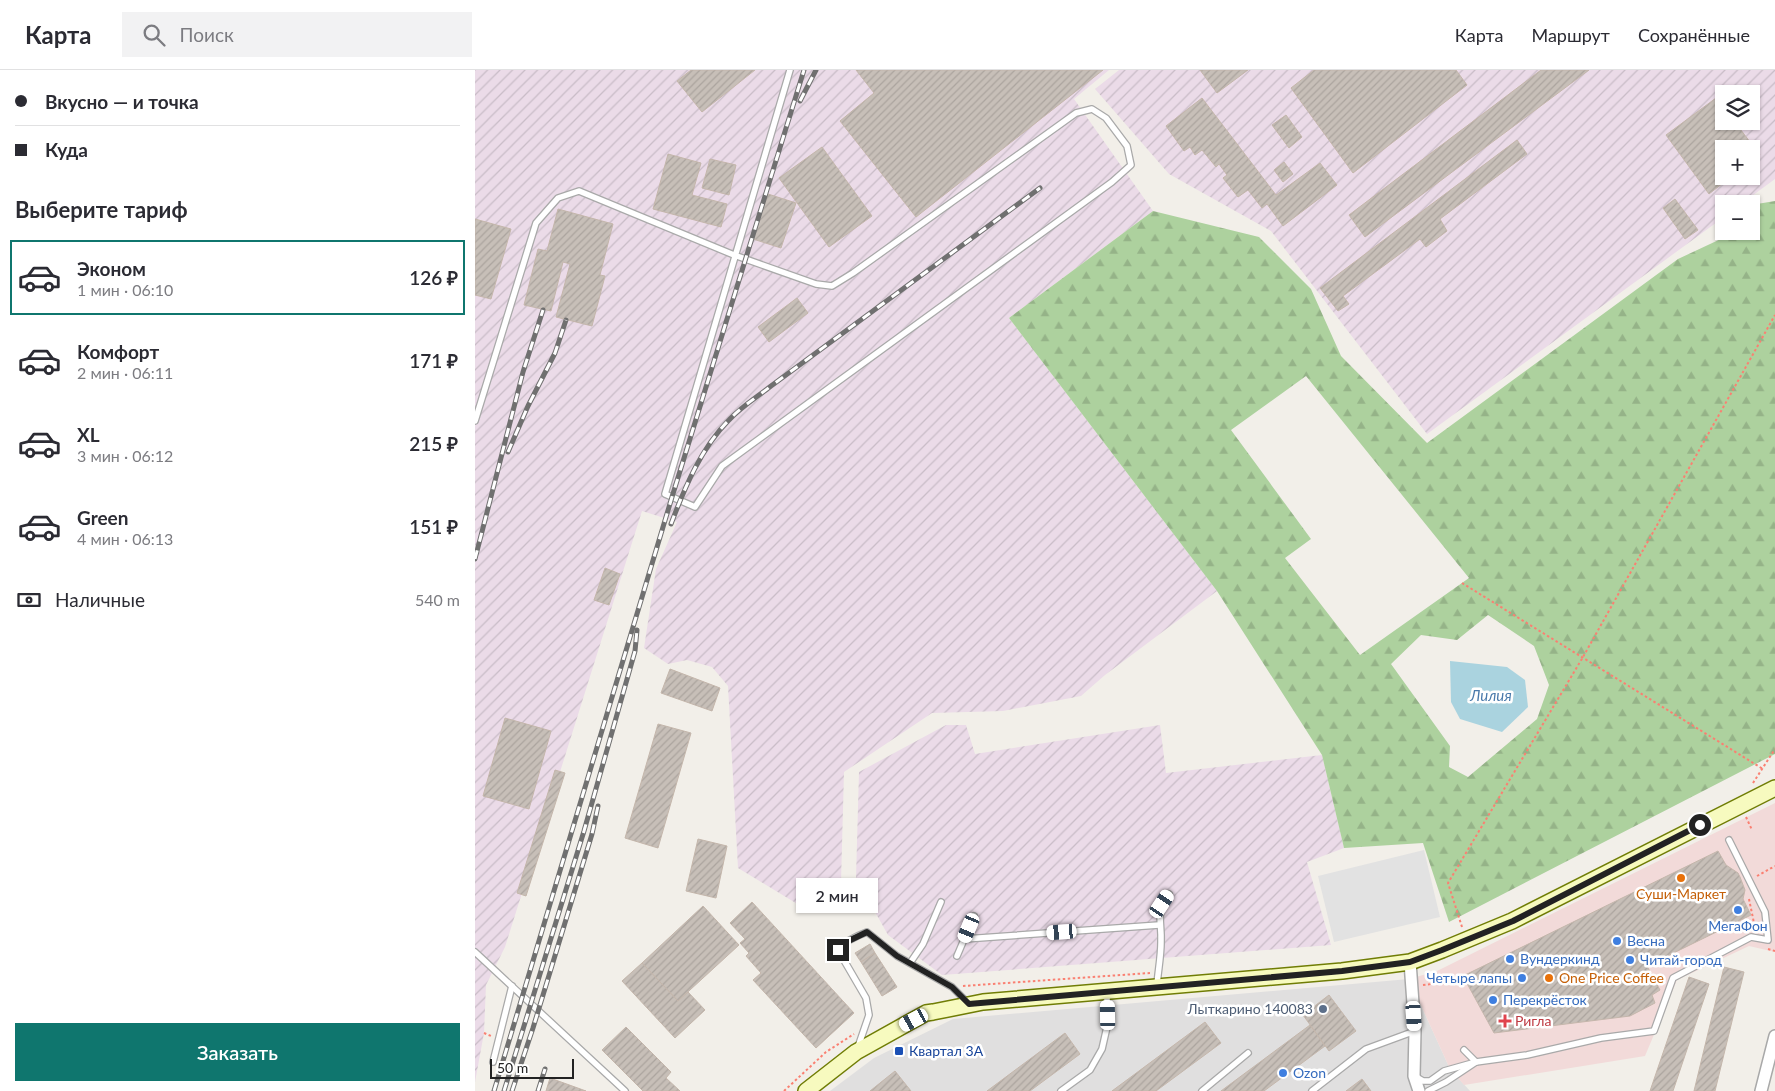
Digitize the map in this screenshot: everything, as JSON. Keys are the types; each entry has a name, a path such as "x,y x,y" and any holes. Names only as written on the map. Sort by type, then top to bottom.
{"main road":[{"path":"815,1086 856,1052 926,1013 969,1004 1107,992 1157,980 1342,971 1410,962 1513,921 1775,788"}],"street":[{"path":"1410,962 1415,1031 1414,1076 1419,1091"},
{"path":"1761,1091 1775,1036"}],"lane":[{"path":"475,421 536,223 558,198 579,191 734,255 816,284 832,286 1076,114 1092,109 1107,118 1127,146 1131,165 1112,182 722,466 695,507 665,494 734,255 790,70"},
{"path":"1414,1076 1423,1081 1430,1081 1444,1071 1476,1062 1527,1055 1601,1038 1653,1031 1673,978 1751,937 1767,940 1765,912 1729,840"},
{"path":"1157,980 1161,942 1159,925 1162,904 1169,894"},
{"path":"910,963 923,944 941,902"},
{"path":"957,956 974,916"},
{"path":"965,939 1159,925"},
{"path":"856,1052 869,1015 866,998 838,950 842,944 867,932 897,956 952,987 969,1004"},
{"path":"475,952 625,1091"},
{"path":"493,1062 513,986"},
{"path":"1061,1091 1090,1070 1102,1049 1107,1028 1107,992"},
{"path":"1312,1091 1366,1049 1415,1031"},
{"path":"1464,1050 1476,1062"},
{"path":"1202,1091 1248,1053"},
{"path":"1429,1091 1476,1062"}],"path":[{"path":"1464,931 1448,883 1583,657 1775,315"},
{"path":"1462,583 1763,769"},
{"path":"1752,785 1775,750"},
{"path":"1749,880 1775,866"},
{"path":"952,987 1157,980"},
{"path":"1411,986 1445,984"},
{"path":"784,1091 826,1052 866,1026"}],"shaded area":[{"path":"475,70 1109,70 1074,99 1153,211 1009,318 1217,591 1105,675 1081,696 1003,711 932,713 844,772 841,882 829,903 799,905 738,868 728,686 712,667 687,660 668,664 644,648 656,569 677,522 642,511 505,947 486,985 484,1033 475,1082"},
{"path":"1119,70 1775,70 1775,179 1753,195 1715,195 1715,224 1427,434 1271,231 1169,174 1095,89"},
{"path":"946,725 966,725 975,754 1160,725 1166,773 1322,755 1344,848 1307,862 1331,945 942,975 888,935 856,878 859,772"},
{"path":"1775,803 1775,952 1749,946 1677,980 1645,1056 1464,1085 1450,1069 1409,979 1437,971"},
{"path":"1424,850 1440,917 1334,942 1318,876"},
{"path":"1409,979 1450,1069 1470,1091 830,1091 874,1058 953,1019"}],"green space":[{"path":"1775,201 1775,754 1449,922 1423,843 1344,848 1322,755 1217,591 1009,318 1153,211 1259,237 1311,289 1341,356 1427,443 1678,259 1719,240 1760,240 1760,204","holes":["1306,376 1469,578 1360,655 1285,558 1311,539 1231,430","1488,615 1534,646 1549,685 1537,719 1468,777 1449,767 1450,746 1391,664 1421,635 1457,640"]}],"water":[{"name":"Лилия","path":"1450,661 1507,667 1525,680 1528,707 1502,732 1460,719 1451,702"}],"building":[{"path":"691,70 755,70 702,112 677,81"},
{"path":"856,70 1103,70 916,217 840,121 874,93"},
{"path":"1200,70 1248,70 1217,93"},
{"path":"1314,70 1456,70 1467,85 1353,173 1291,88"},
{"path":"1541,70 1589,70 1365,237 1349,215"},
{"path":"1202,98 1276,195 1320,163 1337,185 1283,226 1267,204 1262,208 1248,190 1238,197 1223,178 1227,175 1219,164 1216,167 1202,150 1195,155 1190,147 1184,151 1166,126"},
{"path":"1715,99 1715,130 1741,130 1749,140 1715,140 1715,185 1720,185 1709,194 1666,135"},
{"path":"1286,115 1302,137 1289,148 1272,125"},
{"path":"1517,140 1527,154 1440,219 1447,231 1426,247 1420,239 1343,296 1349,304 1338,311 1320,288"},
{"path":"822,147 872,216 829,247 779,178"},
{"path":"668,154 701,163 692,195 727,204 721,227 653,209"},
{"path":"710,159 736,165 729,195 702,188"},
{"path":"1284,162 1293,174 1283,182 1274,170"},
{"path":"768,194 796,203 781,248 753,239"},
{"path":"1675,199 1698,230 1685,239 1663,208"},
{"path":"558,209 613,224 600,275 605,276 592,326 556,317 570,264 563,262 551,311 524,305 538,249 547,251"},
{"path":"475,219 511,229 491,299 475,295"},
{"path":"797,298 808,313 769,342 758,327"},
{"path":"605,568 620,574 609,605 594,600"},
{"path":"670,669 720,688 712,711 661,693"},
{"path":"505,718 551,731 529,809 483,796"},
{"path":"658,724 691,733 658,848 625,838"},
{"path":"555,770 565,773 526,896 517,893"},
{"path":"698,839 727,846 716,898 686,891"},
{"name":"Весна","path":"1718,851 1726,865 1738,873 1745,890 1743,899 1751,915 1647,966 1660,990 1652,995 1655,1003 1630,1016 1494,1033 1463,976"},
{"path":"752,902 854,1013 816,1048 753,980 761,973 746,956 749,953 740,943 745,939 730,923"},
{"path":"703,906 739,945 678,1001 642,963"},
{"path":"870,944 875,953 861,962 855,953"},
{"path":"875,953 897,987 882,996 861,962"},
{"path":"642,963 678,1001 688,992 705,1010 675,1038 622,981"},
{"path":"1724,967 1744,972 1715,1091 1694,1091"},
{"path":"1689,977 1709,984 1673,1091 1650,1091"},
{"path":"1329,995 1356,1031 1329,1051 1303,1015"},
{"path":"1205,1022 1221,1043 1156,1091 1112,1091"},
{"path":"1310,1025 1325,1046 1264,1091 1221,1091"},
{"path":"626,1027 671,1072 666,1078 680,1091 643,1091 602,1050"},
{"path":"1065,1033 1080,1054 1030,1091 987,1091"},
{"path":"895,1071 911,1091 870,1091"},
{"path":"550,1078 586,1091 546,1091"},
{"path":"1362,1079 1371,1091 1346,1091"}],"railway":[{"path":"494,1091 672,497 804,70"},
{"path":"800,101 816,70"},
{"path":"671,524 688,482 702,455 719,431 734,415 1040,188"},
{"path":"475,559 523,372 543,310"},
{"path":"508,452 528,406 555,353 566,320"},
{"path":"504,1091 584,831 635,651 637,630"},
{"path":"512,1091 592,834 598,806"},
{"path":"538,1091 545,1069"}],"place":[{"name":"Суши-Маркет","path":"1681,878"},
{"name":"МегаФон","path":"1738,910"},
{"name":"Весна","path":"1617,941"},
{"name":"Вундеркинд","path":"1510,959"},
{"name":"Читай-город","path":"1630,960"},
{"name":"Четыре лапы","path":"1522,978"},
{"name":"One Price Coffee","path":"1549,978"},
{"name":"Перекрёсток","path":"1493,1000"},
{"name":"Лыткарино 140083","path":"1323,1009"},
{"name":"Ригла","path":"1505,1021"},
{"name":"Квартал 3А","path":"899,1051"},
{"name":"Ozon","path":"1283,1073"}],"route":[{"path":"838,950 842,944 867,932 897,956 952,987 969,1004 1342,971 1410,962 1513,921 1700,825"}]}
